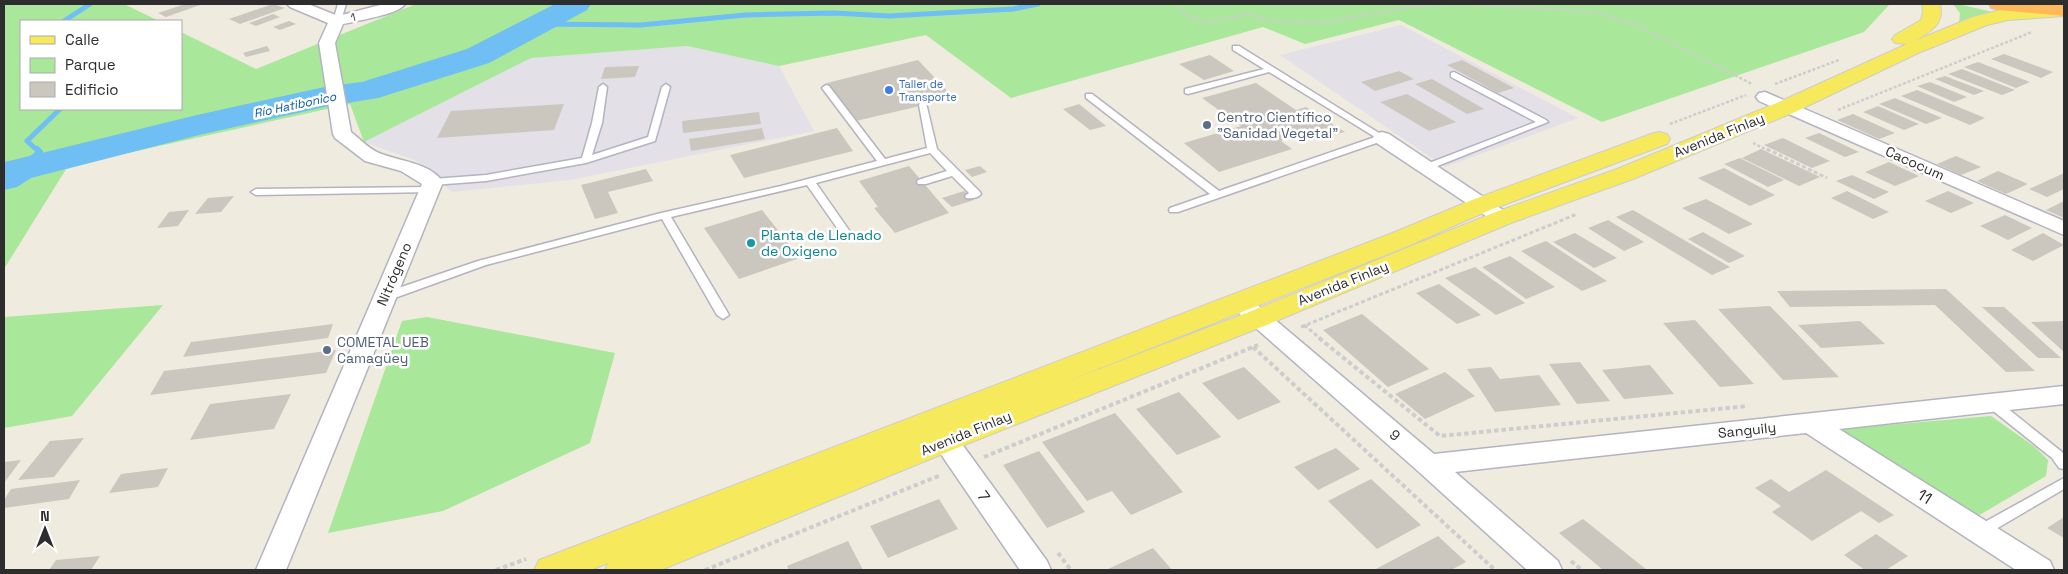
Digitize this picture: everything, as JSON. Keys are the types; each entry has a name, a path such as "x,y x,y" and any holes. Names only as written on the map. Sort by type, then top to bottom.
{"highway":[{"path":"1998,4 2064,10"}],"main road":[{"name":"Avenida Finlay","path":"552,570 939,431 1250,310 1399,240 1492,212 1623,154 1889,46 1930,25 1934,14 1932,4"},
{"name":"Avenida Finlay","path":"1768,96 1909,50 1980,21 2008,14 2064,10"},
{"name":"Avenida Finlay","path":"624,570 939,431"}],"street":[{"path":"294,4 337,21 326,43 342,134 372,157 408,167 431,186"},
{"name":"1","path":"337,21 398,4"},
{"name":"Cacocum","path":"1768,96 2064,230"},
{"path":"1382,138 1492,212"},
{"name":"Nitrógeno","path":"271,570 431,186"},
{"name":"9","path":"1250,310 1547,570"},
{"name":"Sanguily","path":"1429,465 2064,395"},
{"name":"11","path":"1810,423 2039,570"},
{"name":"7","path":"939,431 1036,570"}],"lane":[{"path":"337,21 342,4"},
{"path":"1236,48 1382,138"},
{"path":"1188,91 1272,69"},
{"path":"1427,167 1543,122 1454,75"},
{"path":"586,160 597,123 603,87"},
{"path":"256,192 431,186 586,160 652,139 666,87"},
{"path":"826,88 883,162"},
{"path":"1089,96 1218,195"},
{"path":"924,105 932,150 976,194 970,196"},
{"path":"1174,210 1382,138"},
{"path":"385,296 482,263 665,215 810,182 932,150"},
{"path":"922,182 954,172"},
{"path":"810,182 848,236"},
{"path":"665,215 723,315"},
{"path":"1992,403 2057,455 2064,464"},
{"path":"1979,532 2064,483"}],"path":[{"path":"1173,4 1190,17 1207,22 1249,14 1269,20 1324,22 1415,6 1464,4 1598,12 1634,24 1768,96"},
{"path":"1816,119 2035,30"},
{"path":"1761,139 1752,142 1827,178"},
{"path":"705,570 1252,348 1578,213"},
{"path":"1304,325 1440,436 1757,405"},
{"path":"1252,348 1495,570"}],"shaded area":[{"path":"1401,25 1578,118 1445,167 1280,55"},
{"path":"687,46 779,66 814,131 570,180 452,192 415,160 364,142 531,58"}],"green space":[{"path":"4,4 124,4 157,20 20,20 20,110 182,110 182,32 256,69 416,4 1890,4 1864,32 1602,122 1399,20 1305,44 1263,27 1011,98 926,35 779,66 687,46 531,58 364,142 350,104 68,166 4,269"},
{"path":"1953,4 2010,16 1958,32 1960,13"},
{"path":"163,305 72,416 4,428 4,317"},
{"path":"427,317 615,353 590,443 443,511 328,533 402,321"},
{"path":"1991,416 2035,447 2048,460 2046,476 1976,517 1841,429"}],"building":[{"path":"185,4 203,4 166,17 158,13"},
{"path":"273,4 285,8 240,24 229,19"},
{"path":"273,14 280,17 256,26 249,23"},
{"path":"289,21 296,24 280,30 273,27"},
{"path":"267,46 270,51 246,57 243,53"},
{"path":"2004,54 2053,72 2041,78 1991,59"},
{"path":"1210,55 1234,71 1204,80 1179,64"},
{"name":"Taller de Transporte","path":"918,60 954,98 856,121 827,83"},
{"path":"1462,60 1514,88 1498,93 1447,65"},
{"path":"1978,62 2030,82 2016,88 1964,67"},
{"path":"639,66 635,77 601,79 605,67"},
{"path":"1962,69 2015,90 2002,95 1948,74"},
{"path":"1399,71 1414,79 1375,91 1361,82"},
{"path":"1945,76 1984,91 1974,95 1935,79"},
{"path":"1432,79 1484,109 1467,114 1415,84"},
{"path":"1930,82 1967,97 1954,102 1917,86"},
{"path":"1256,83 1296,110 1306,107 1345,132 1318,139 1305,132 1281,141 1292,149 1219,172 1184,143 1241,126 1202,98"},
{"path":"1917,90 1985,118 1970,125 1901,96"},
{"path":"1407,94 1456,122 1429,131 1380,102"},
{"path":"1895,98 1942,118 1926,124 1879,104"},
{"path":"564,104 554,130 437,138 451,111"},
{"path":"1079,104 1106,126 1090,130 1063,109"},
{"path":"1878,106 1919,124 1904,130 1863,112"},
{"path":"759,112 761,124 683,133 682,121"},
{"path":"1853,114 1895,133 1879,139 1837,120"},
{"path":"762,128 765,139 691,151 689,139"},
{"path":"837,128 853,151 744,178 730,155"},
{"path":"1819,133 1859,152 1845,157 1805,138"},
{"path":"1783,138 1830,161 1812,168 1764,145"},
{"path":"1761,149 1820,177 1799,186 1742,158"},
{"path":"1956,156 1981,167 1961,175 1937,164"},
{"path":"1740,158 1784,180 1768,187 1724,164"},
{"path":"1889,162 1919,176 1895,186 1865,172"},
{"path":"909,166 949,213 895,233 874,208 878,207 859,181"},
{"path":"980,166 987,172 972,177 965,170"},
{"path":"1724,168 1775,195 1750,206 1698,178"},
{"path":"646,169 653,181 608,192 618,213 595,219 581,185"},
{"path":"1998,171 2028,184 2006,194 1977,181"},
{"path":"2064,173 2064,189 2047,197 2029,189"},
{"path":"1852,175 1889,192 1874,199 1836,181"},
{"path":"964,191 974,200 952,207 942,198"},
{"path":"1847,191 1889,212 1873,219 1831,198"},
{"path":"1948,191 1974,203 1951,213 1925,201"},
{"path":"234,196 221,212 195,214 208,198"},
{"path":"1706,199 1753,224 1729,234 1682,208"},
{"path":"2064,201 2064,218 2046,210"},
{"path":"189,210 178,226 157,228 169,212"},
{"name":"Planta de Llenado de Oxigeno","path":"762,210 800,258 739,279 704,228"},
{"path":"1633,210 1730,267 1712,275 1616,217"},
{"path":"2005,215 2032,228 2008,240 1980,226"},
{"path":"1608,220 1644,242 1624,251 1588,228"},
{"path":"1703,232 1745,256 1729,263 1688,239"},
{"path":"1575,233 1617,258 1594,268 1553,242"},
{"path":"2043,233 2064,245 2033,261 2011,250"},
{"path":"1546,241 1607,281 1582,291 1521,251"},
{"path":"1510,256 1555,287 1526,299 1482,267"},
{"path":"1475,267 1525,303 1496,315 1445,278"},
{"path":"1439,284 1481,315 1457,324 1416,293"},
{"path":"1946,289 2035,371 2006,372 1935,305 1790,307 1777,291"},
{"path":"1770,306 1839,377 1783,380 1718,309"},
{"path":"1982,307 2004,307 2061,358 2038,358"},
{"path":"1362,314 1429,369 1388,387 1323,330"},
{"path":"1695,320 1754,384 1720,387 1663,323"},
{"path":"1860,321 1885,344 1821,348 1798,325"},
{"path":"2064,321 2064,352 2031,322"},
{"path":"333,324 328,338 183,357 191,342"},
{"path":"336,350 326,373 150,395 164,371"},
{"path":"1580,362 1610,401 1577,404 1549,364"},
{"path":"1650,365 1674,394 1624,399 1602,370"},
{"path":"1244,367 1281,402 1238,420 1202,383"},
{"path":"1491,367 1500,379 1539,375 1561,405 1495,412 1467,369"},
{"path":"1445,372 1475,396 1425,419 1395,394"},
{"path":"1179,392 1221,437 1177,455 1136,409"},
{"path":"291,394 274,429 190,440 210,404"},
{"path":"1115,413 1183,492 1131,515 1112,491 1087,501 1042,442"},
{"path":"84,438 54,477 18,480 50,441"},
{"path":"1336,448 1360,469 1318,490 1294,467"},
{"path":"1039,451 1085,512 1047,528 1003,465"},
{"path":"21,460 4,483 4,462"},
{"path":"168,468 158,487 109,493 121,474"},
{"path":"1826,470 1894,515 1879,523 1861,511 1812,541 1772,512 1781,506 1755,488 1771,479 1789,492"},
{"path":"1371,479 1421,525 1377,549 1328,501"},
{"path":"80,480 69,499 4,508 4,500 11,489"},
{"path":"939,499 958,529 888,558 870,526"},
{"path":"2064,517 2064,538 2047,528"},
{"path":"1583,519 1647,570 1603,570 1559,533"},
{"path":"1876,534 1908,556 1886,570 1865,570 1844,555"},
{"path":"1438,536 1466,562 1451,570 1374,570"},
{"path":"848,541 863,570 789,570 787,566"},
{"path":"1153,548 1172,570 1106,570"},
{"path":"100,556 91,570 49,570 56,560"}],"waterway":[{"path":"66,20 90,4"},
{"name":"Río Hatibonico","path":"4,179 18,170 197,125 329,96 366,91 478,56 577,4"},
{"path":"538,24 641,25 745,15 834,13 889,16 1013,9 1038,4"},
{"path":"38,151 27,141 59,110"},
{"path":"18,170 40,152 37,149"}],"place":[{"name":"Taller de Transporte","path":"889,90"},
{"name":"Centro Científico \"Sanidad Vegetal\"","path":"1207,125"},
{"name":"Planta de Llenado de Oxigeno","path":"751,243"},
{"name":"COMETAL UEB Camagüey","path":"327,350"}]}
